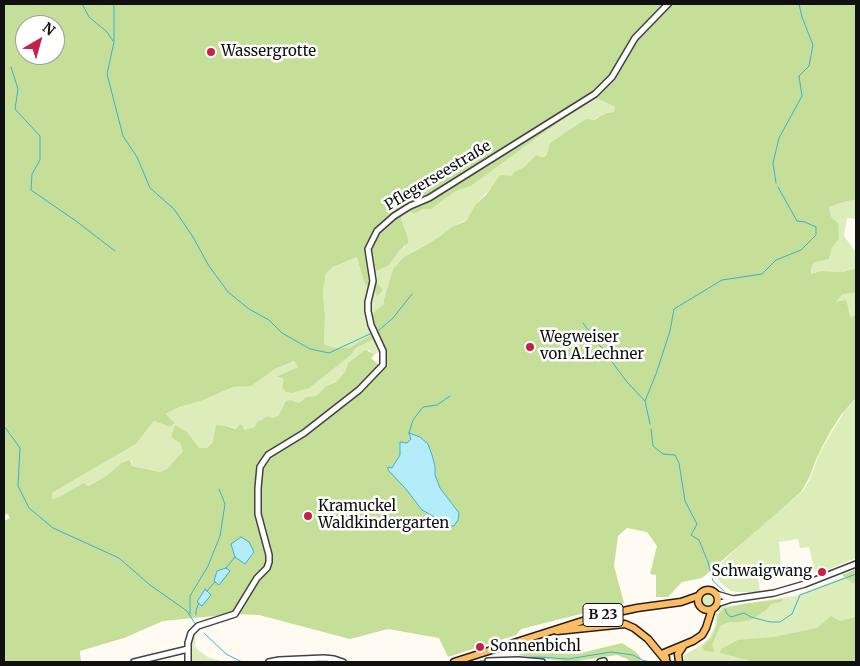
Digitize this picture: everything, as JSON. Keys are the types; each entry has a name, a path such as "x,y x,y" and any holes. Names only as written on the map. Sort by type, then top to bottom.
{"main road":[{"path":"679,662 671,650 698,638 705,631 714,606 716,594 713,591 707,590 702,591 698,596 707,625"},
{"name":"B 23","path":"454,662 611,613 682,602 698,596"},
{"name":"B 23","path":"682,602 701,607"},
{"path":"701,607 714,606"},
{"name":"B 23","path":"546,632 625,624 634,628 648,639 668,662"},
{"path":"679,662 678,654 685,644"},
{"name":"B 23","path":"668,662 664,653 671,650"}],"street":[{"name":"Pflegerseestraße","path":"188,649 188,638 196,627 235,614 257,578 270,562 270,555 258,514 260,467 268,455 312,428 359,390 383,365 383,351 369,318 368,310 373,281 368,249 369,243 377,231 394,216 410,206 430,198 595,94 612,77 635,38 668,4"},
{"path":"714,606 732,599 761,596 788,590 856,564"},
{"path":"716,594 732,599"},
{"path":"134,662 188,649 188,662"},
{"path":"486,651 488,662 518,660 542,662"},
{"path":"269,662 324,658 343,662"}],"green space":[{"path":"4,4 856,4 856,200 829,207 832,218 838,223 839,239 832,248 829,259 813,263 811,274 821,271 843,272 856,268 856,293 843,294 835,302 846,300 851,318 856,314 856,398 841,415 830,432 801,492 702,578 682,582 668,597 656,597 656,575 650,574 657,546 647,532 627,528 618,536 614,566 624,603 521,629 516,635 448,657 439,638 388,629 350,639 259,615 235,614 163,621 124,638 80,651 81,662 4,662 4,521 10,518 8,514 4,515","holes":["596,98 615,107 614,112 606,113 594,120 586,119 550,143 546,156 536,155 511,176 500,175 486,195 475,205 466,221 452,227 439,237 403,258 393,269 384,304 374,312 370,324 372,334 349,348 335,348 324,344 325,316 323,291 326,274 333,267 357,257 364,283 374,288 377,296 383,290 376,282 376,271 388,266 408,243 401,218 405,213 409,211 414,214 423,209 431,209 456,191 471,186 560,121 563,116 589,100","372,340 377,340 380,346 380,366 371,358 375,354 365,350 348,363 345,372 336,382 326,386 316,396 306,397 299,403 291,400 286,401 279,415 273,418 267,416 257,422 255,427 244,430 242,425 239,425 236,429 216,425 213,442 207,448 199,448 188,433 175,425 171,437 180,443 183,451 167,469 160,472 132,466 130,460 121,463 106,476 88,486 84,483 52,499 52,493 136,444 154,421 170,427 175,423 166,414 179,407 201,401 233,387 251,386 275,369 294,361 298,367 276,377 284,379 282,388 286,392 292,393 309,388 352,354 356,348","409,434 435,466 435,475 440,488 459,513 444,525 422,510 392,468 400,455 400,442 407,443 411,439"]},
{"path":"596,98 615,107 614,112 606,113 550,143 546,156 536,155 524,167 491,188 475,205 466,221 461,222 416,250 393,269 384,304 374,312 370,324 372,334 349,348 335,348 324,344 325,316 323,291 326,274 333,267 357,257 364,283 374,288 377,295 376,271 388,266 400,250 405,247 408,238 401,218 405,213 409,211 414,214 423,209 431,209 456,191 471,186 560,121 563,116 589,100"},
{"path":"856,200 856,219 847,218 844,236 856,252 856,268 843,272 821,271 811,274 812,263 829,259 832,248 839,239 829,207"},
{"path":"856,293 856,314 851,319 850,310 834,302 843,294"},
{"path":"375,340 381,351 375,354 369,350 348,363 345,372 336,382 326,386 316,396 306,397 299,403 291,400 279,415 273,418 267,416 256,427 244,430 226,426 215,436 213,442 207,448 199,448 188,433 180,443 183,451 167,469 160,472 132,466 131,460 121,463 106,476 87,486 52,499 52,493 136,444 154,421 170,427 175,423 166,414 179,407 201,401 233,387 251,385 275,369 294,361 298,367 277,378 285,379 331,369 352,354 356,348"},
{"path":"856,399 856,558 822,572 815,571 809,547 800,548 798,539 779,542 781,564 757,570 760,592 731,591 719,581 713,571 760,526 802,492 810,479 818,456 831,433 845,411"},
{"path":"856,569 856,583 852,583 842,575"},
{"path":"856,572 856,662 684,662 684,655 700,646 710,637 715,625 716,614 722,607 795,596"},
{"path":"707,592 713,594 715,600 713,606 707,608 701,606 699,600 701,594"},
{"path":"783,599 781,602 771,604 766,610 751,620 729,622 720,626 712,645 715,652 705,651 702,647 712,637 717,625 718,615 723,609 743,604"},
{"path":"831,616 840,621 856,617 856,662 755,662 720,653 721,649 738,640 774,637 817,628"},
{"path":"195,632 195,646 198,650 208,657 223,662 191,662 189,642 192,634"},
{"path":"622,643 636,652 641,658 640,662 631,662 617,655 571,662 517,655 531,652 577,654"}],"water":[{"path":"409,433 420,437 428,444 440,488 459,513 458,520 454,526 444,526 433,516 422,510 388,470 388,467 392,468 400,455 400,442 407,443 411,439"},
{"path":"241,537 249,542 254,552 245,564 235,557 231,544"},
{"path":"226,568 230,571 219,585 214,581 217,571"},
{"path":"205,589 211,595 202,606 197,602"}],"waterway":[{"path":"82,4 89,17 107,32 113,41"},
{"path":"114,4 114,42 107,74 123,136 137,157 150,188 174,209 193,237 209,266 228,292 249,309 269,320 282,333 310,349 329,353 372,333"},
{"path":"776,183 773,163 779,138 802,96 799,76 809,66 813,45 799,4"},
{"path":"11,67 18,89 15,109 40,136 40,160 32,174 31,190 115,251"},
{"path":"650,424 645,401 670,331 674,309 722,280 762,274 776,260 801,250 816,235 816,227 797,221 778,187"},
{"path":"379,330 393,318 412,294"},
{"path":"583,323 627,382 645,401"},
{"path":"409,433 413,420 423,407 437,405 450,396"},
{"path":"4,426 20,448 18,486 29,508 53,528 119,558 150,585 187,611 196,625"},
{"path":"651,429 653,446 663,454 675,455 679,463 685,501 697,524 691,535 699,540 713,581 724,591"},
{"path":"190,614 190,596 208,566 220,536 225,504 219,489"},
{"path":"226,568 235,557"},
{"path":"725,609 731,617 744,613 770,622 780,622 792,614 800,595 856,574"},
{"path":"207,591 215,582"},
{"path":"196,615 199,603"},
{"path":"204,633 226,654 242,662"},
{"path":"504,658 540,657 568,659 611,652 633,655 650,662"},
{"path":"474,662 485,660"}],"place":[{"name":"Wassergrotte","path":"211,52"},
{"name":"Wegweiser von A.Lechner","path":"530,347"},
{"name":"Kramuckel Waldkindergarten","path":"308,516"},
{"name":"Schwaigwang","path":"822,572"},
{"name":"Sonnenbichl","path":"480,647"}]}
